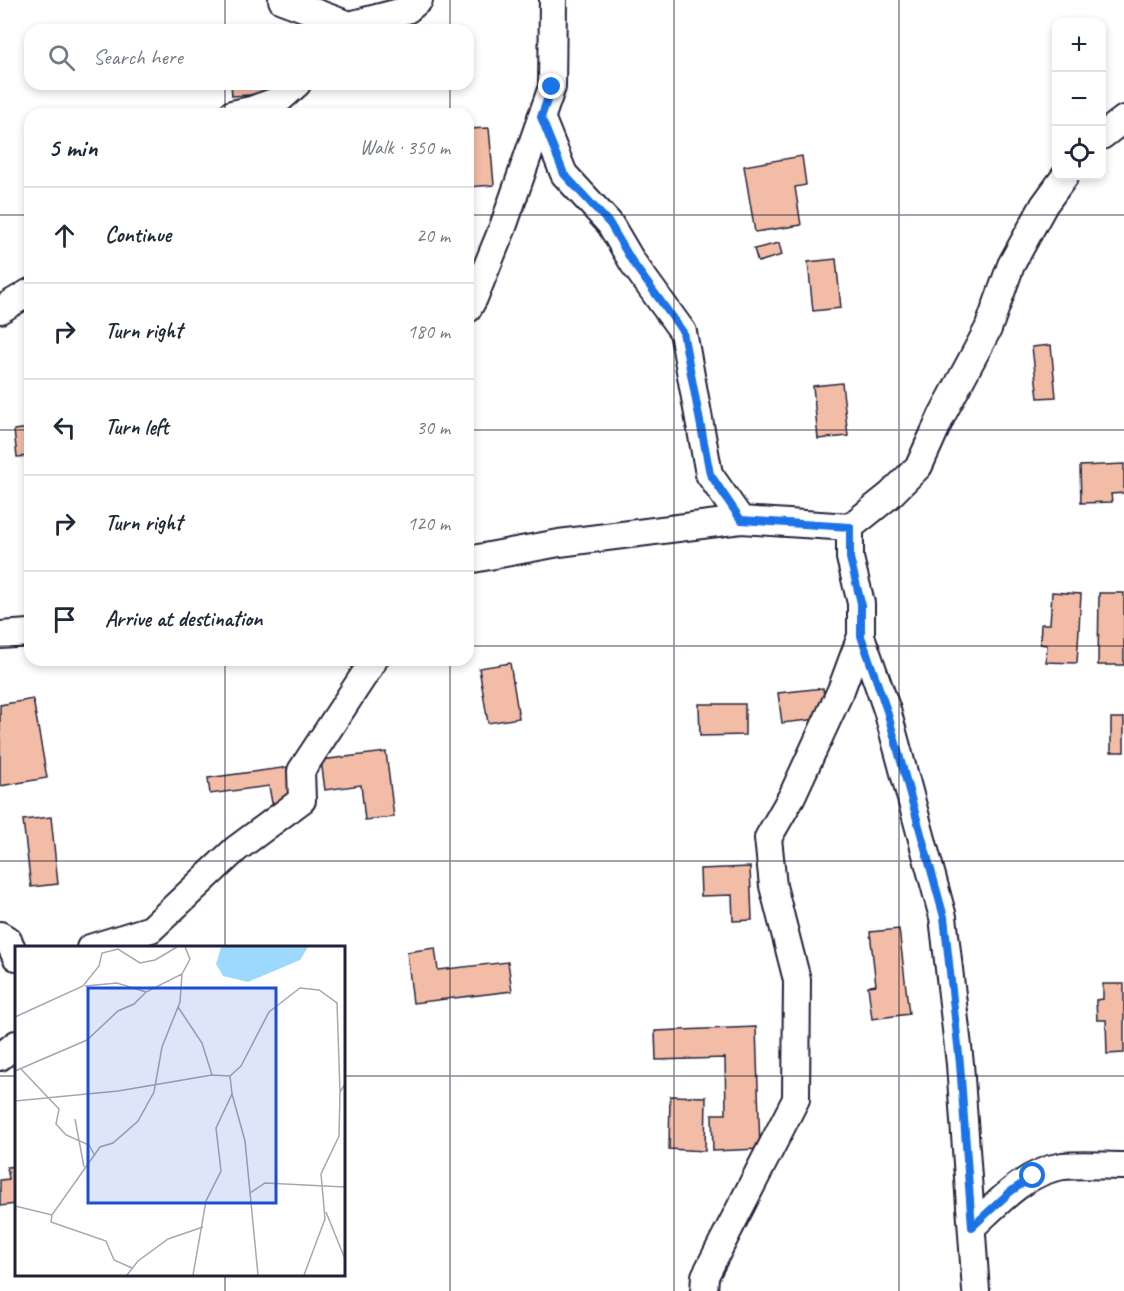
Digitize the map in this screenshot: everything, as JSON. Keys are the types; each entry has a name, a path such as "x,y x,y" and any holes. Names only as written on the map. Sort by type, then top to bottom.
{"street":[{"path":"282,0 338,24"},
{"path":"359,24 406,9 419,0"},
{"path":"474,298 503,227 552,87 553,0"},
{"path":"257,108 279,100 290,90"},
{"path":"541,117 564,174 610,224 633,263 683,332 710,474 741,520"},
{"path":"1106,132 1124,119"},
{"path":"474,559 559,543 741,520 850,527 890,495 919,466 988,328 1011,265 1044,205 1062,180"},
{"path":"0,310 24,296"},
{"path":"850,527 850,558 861,603 861,636 887,711 944,917 960,1064 976,1291"},
{"path":"0,635 24,633"},
{"path":"704,1291 705,1276 796,1099 797,980 773,886 768,838 792,796 841,690 861,636"},
{"path":"96,946 151,929 236,849 302,800 301,771 370,666"},
{"path":"0,935 8,940 15,955"},
{"path":"0,1057 15,1045"},
{"path":"972,1227 1010,1192 1033,1176 1062,1166 1124,1167"}],"building":[{"path":"232,90 268,90 268,94 232,96"},
{"path":"489,128 494,185 474,187 474,129"},
{"path":"802,156 806,185 795,187 801,225 755,232 744,166"},
{"path":"779,243 782,255 758,262 754,249"},
{"path":"836,259 841,308 813,311 808,262"},
{"path":"1051,345 1056,397 1038,398 1032,347"},
{"path":"842,383 848,436 818,439 813,386"},
{"path":"24,429 24,456 17,457 14,430"},
{"path":"1124,464 1124,493 1111,494 1112,502 1081,503 1080,466"},
{"path":"1052,592 1081,594 1077,663 1046,662 1047,645 1040,644 1041,624 1050,624"},
{"path":"1099,593 1124,593 1124,665 1098,665"},
{"path":"510,663 519,718 488,723 479,668"},
{"path":"823,688 827,718 782,723 778,693"},
{"path":"33,699 47,778 0,786 0,705"},
{"path":"699,704 745,704 745,735 700,736"},
{"path":"1111,718 1124,718 1124,752 1111,752"},
{"path":"386,752 394,817 365,820 361,785 325,790 321,760"},
{"path":"289,767 294,800 272,803 269,786 210,794 208,778"},
{"path":"51,817 58,884 31,887 23,820"},
{"path":"750,867 752,920 733,921 732,895 701,896 700,869"},
{"path":"899,929 909,1014 872,1019 868,986 876,985 870,932"},
{"path":"435,948 438,970 508,962 512,991 413,1003 407,952"},
{"path":"1103,984 1124,984 1124,1053 1107,1054 1106,1020 1097,1020 1096,1000 1103,999"},
{"path":"756,1027 760,1149 713,1151 712,1114 726,1114 725,1058 656,1060 655,1031"},
{"path":"670,1096 706,1097 705,1151 669,1149"},
{"path":"15,1166 15,1204 0,1206 0,1180 9,1179 7,1167"}],"route":[{"path":"552,87 541,117 564,174 610,224 633,263 683,332 710,474 741,520 850,527 850,558 861,603 861,636 887,711 944,917 960,1064 972,1227 1010,1192 1033,1176"}]}
